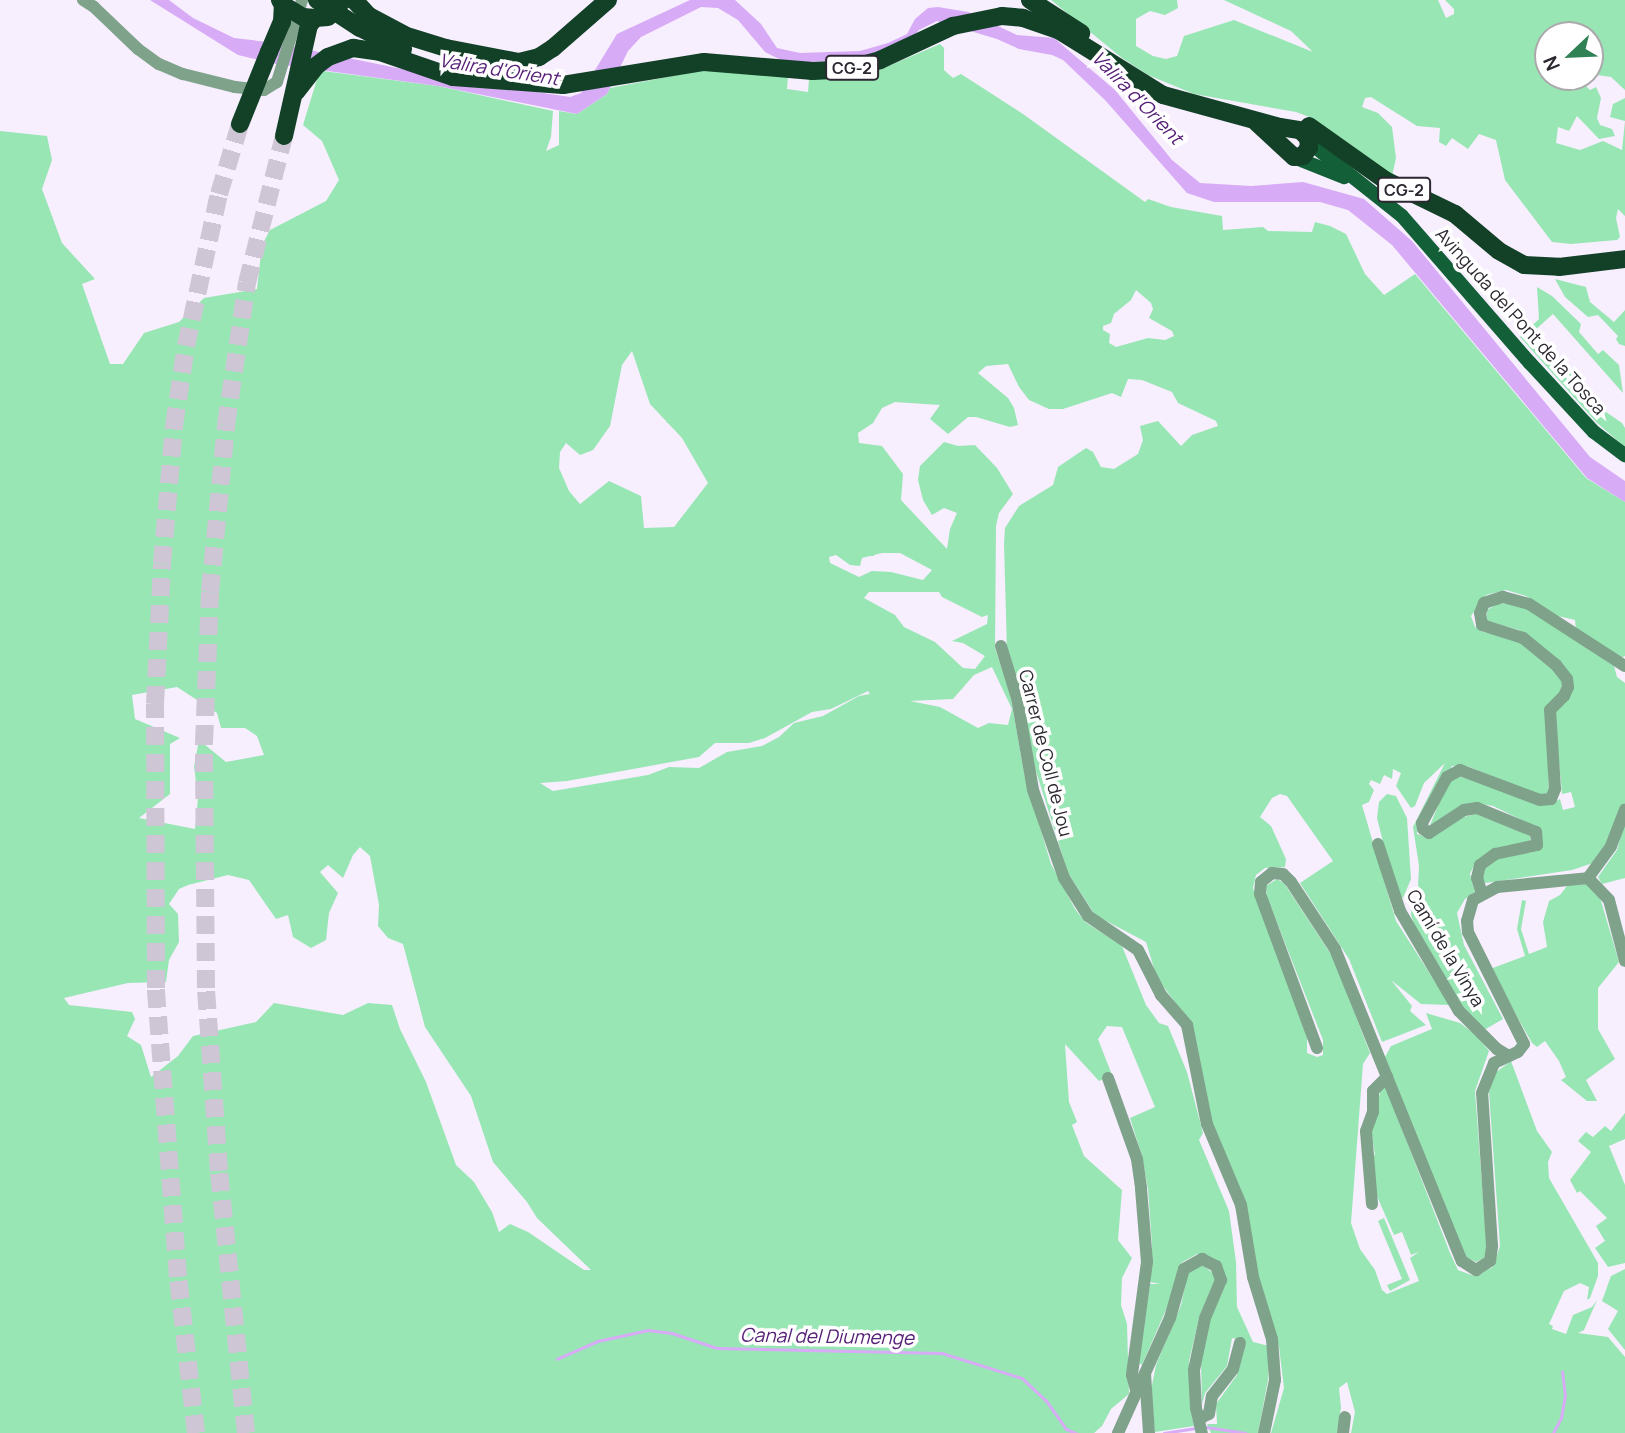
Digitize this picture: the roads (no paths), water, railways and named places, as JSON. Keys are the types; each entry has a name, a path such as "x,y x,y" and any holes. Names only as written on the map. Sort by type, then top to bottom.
{"highway":[{"path":"303,0 318,9 345,9"},
{"path":"334,0 405,50 435,61 564,85"},
{"path":"354,0 369,16 404,35 505,61 519,62 539,57 608,0"},
{"path":"486,72 526,68 553,56 621,0"},
{"name":"CG-2","path":"1030,0 1080,32 1128,75"},
{"path":"240,124 282,22 278,2"},
{"name":"CG-2","path":"278,2 303,17 318,9 380,52 436,72 474,80 564,85 704,62 813,71 848,69 880,60 953,26 984,17 1023,18 1046,26 1163,95 1311,136 1385,180 1455,214 1511,259 1536,267 1625,259"},
{"path":"284,136 296,92 307,32 318,9"},
{"path":"296,92 305,76 328,57 353,48 380,52"},
{"name":"CG-2","path":"1239,115 1290,152"},
{"path":"1286,135 1311,136 1306,153 1290,152 1286,135"},
{"name":"CG-2","path":"1484,236 1509,251 1534,257 1625,247"}],"main road":[{"name":"Avinguda del Pont de la Tosca","path":"1311,136 1359,182 1402,216 1585,422 1609,446 1625,455"},
{"name":"Avinguda del Pont de la Tosca","path":"1290,152 1359,182"}],"street":[{"path":"83,0 94,6 138,49 159,64 183,74 236,87 264,90 277,82 303,0"},
{"path":"1482,894 1477,878 1485,860 1495,854 1537,845 1536,832 1477,808 1464,810 1429,833 1423,830 1422,823 1447,777 1460,770 1540,800 1551,799 1555,789 1550,710 1564,696 1567,687 1563,673 1532,645 1516,634 1493,631 1482,625 1480,613 1484,603 1503,597 1529,604 1625,666"},
{"name":"Carrer de Coll de Jou","path":"1001,646 1017,698 1033,790 1064,878 1088,916 1138,950 1161,995 1187,1024 1207,1124 1241,1205 1253,1277 1272,1339 1275,1380 1264,1433"},
{"path":"1317,1048 1260,894 1261,882 1272,873 1283,874 1291,881 1335,949 1462,1261 1476,1270 1490,1261 1492,1246 1482,1093 1491,1067 1513,1054 1524,1040 1481,962 1468,932 1469,909 1482,894 1497,887 1588,877 1611,846 1625,810"},
{"name":"Camí de la Vinya","path":"1378,845 1400,911 1459,1011 1497,1049 1513,1054"},
{"path":"1588,877 1609,901 1625,961"},
{"path":"1372,1204 1366,1131 1373,1112 1373,1091 1387,1077"},
{"path":"1108,1078 1137,1159 1141,1189 1147,1262 1132,1376 1136,1390"},
{"path":"1118,1433 1170,1318 1184,1269 1195,1261 1210,1261 1216,1266 1221,1280 1205,1318 1196,1360 1201,1427"},
{"path":"1201,1427 1209,1414 1212,1396 1233,1369 1240,1343"},
{"path":"1145,1372 1149,1433"},
{"path":"1128,1407 1139,1409 1146,1416"},
{"path":"1343,1433 1345,1417"}],"waterway":[{"name":"Canal del Diumenge","path":"557,1359 598,1341 648,1330 672,1333 717,1348 942,1353 1022,1378 1046,1400 1066,1429 1076,1433"},
{"path":"1553,1433 1561,1418 1565,1396 1562,1372"},
{"name":"Canal del Diumenge","path":"1206,1427 1246,1433"},
{"name":"Canal del Diumenge","path":"1164,1433 1196,1428"}],"tunnel":[{"path":"196,1433 178,1277 156,988 155,704 162,564 174,426 186,346 219,194 240,124"},
{"path":"246,1433 219,1171 206,988 204,743 210,592 226,425 247,283 284,136"}],"water label":[{"name":"Valira d'Orient","path":"499,70"},
{"name":"Valira d'Orient","path":"1137,98"}]}
